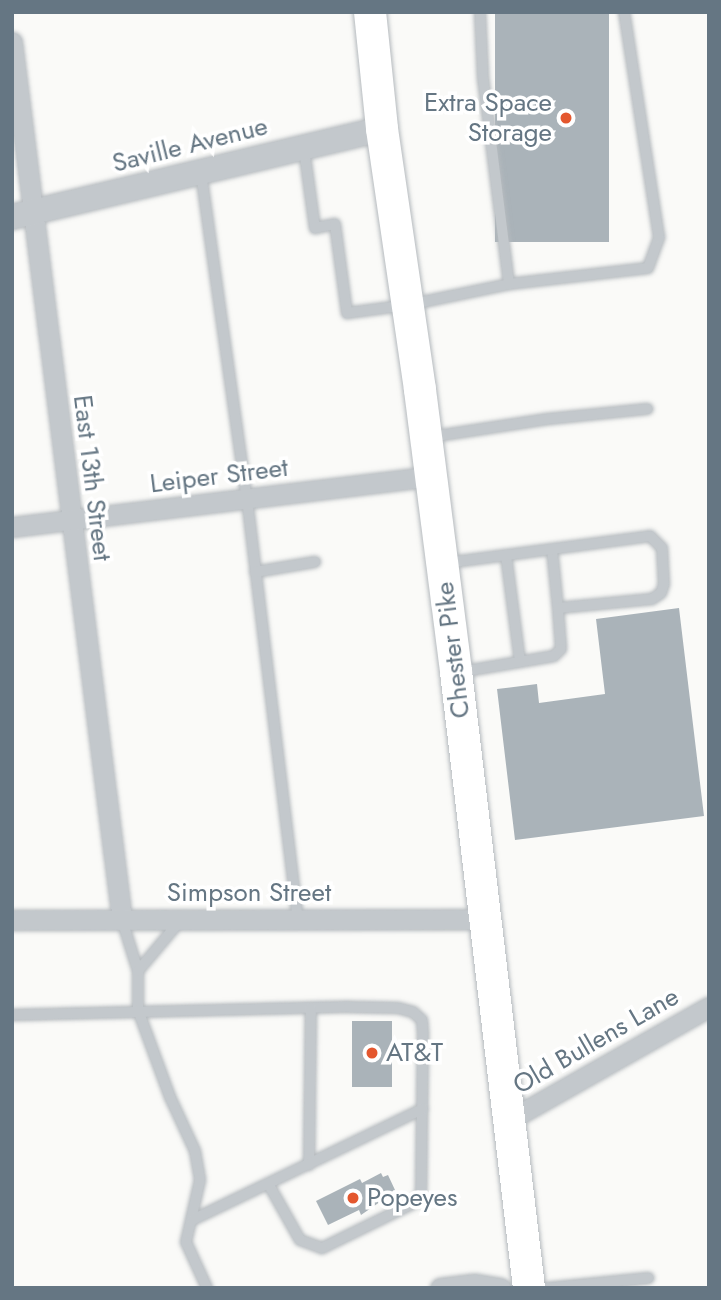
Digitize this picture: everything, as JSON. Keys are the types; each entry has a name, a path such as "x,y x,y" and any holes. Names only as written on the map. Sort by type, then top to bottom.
{"main road":[{"name":"Chester Pike","path":"370,12 382,129 456,672 529,1288"}],"street":[{"name":"East 13th Street","path":"12,42 22,215 71,520 122,920"},
{"name":"Saville Avenue","path":"22,215 382,129"},
{"name":"Leiper Street","path":"12,527 431,476"},
{"name":"Simpson Street","path":"12,920 485,919"},
{"name":"Old Bullens Lane","path":"509,1121 709,1007"},
{"path":"440,1288 475,1283 501,1288"}],"lane":[{"path":"480,12 483,78 509,284"},
{"path":"304,148 315,228 335,224 347,313 408,305 509,284 648,268 659,237 624,12"},
{"path":"201,173 247,499 298,919"},
{"path":"426,438 548,419 647,409"},
{"path":"442,564 650,536 662,548 664,584 661,593 652,599 558,608"},
{"path":"456,672 554,656 561,649 552,549"},
{"path":"506,555 520,662"},
{"path":"255,572 316,562"},
{"path":"122,920 138,971 138,1010 170,1097 195,1151 200,1180 186,1242 207,1288"},
{"path":"138,971 175,924 182,920"},
{"path":"309,1165 311,1008"},
{"path":"12,1015 311,1008 398,1008 413,1012 422,1020 423,1033 421,1192 416,1202 323,1248 300,1240 270,1185"},
{"path":"192,1220 270,1185 423,1109"},
{"path":"548,1288 564,1284 649,1278"}],"building":[{"name":"Extra Space Storage","path":"495,12 609,12 609,242 495,242"},
{"path":"679,608 704,816 515,840 497,689 537,684 539,703 605,694 596,619"},
{"name":"AT&T","path":"352,1021 392,1021 392,1087 352,1087"},
{"name":"Popeyes","path":"381,1173 383,1177 388,1175 395,1190 389,1193 390,1195 361,1215 359,1210 328,1225 316,1201 360,1179 362,1183"}],"place":[{"name":"Extra Space Storage","path":"566,118"},
{"name":"AT&T","path":"372,1053"},
{"name":"Popeyes","path":"353,1198"}]}
